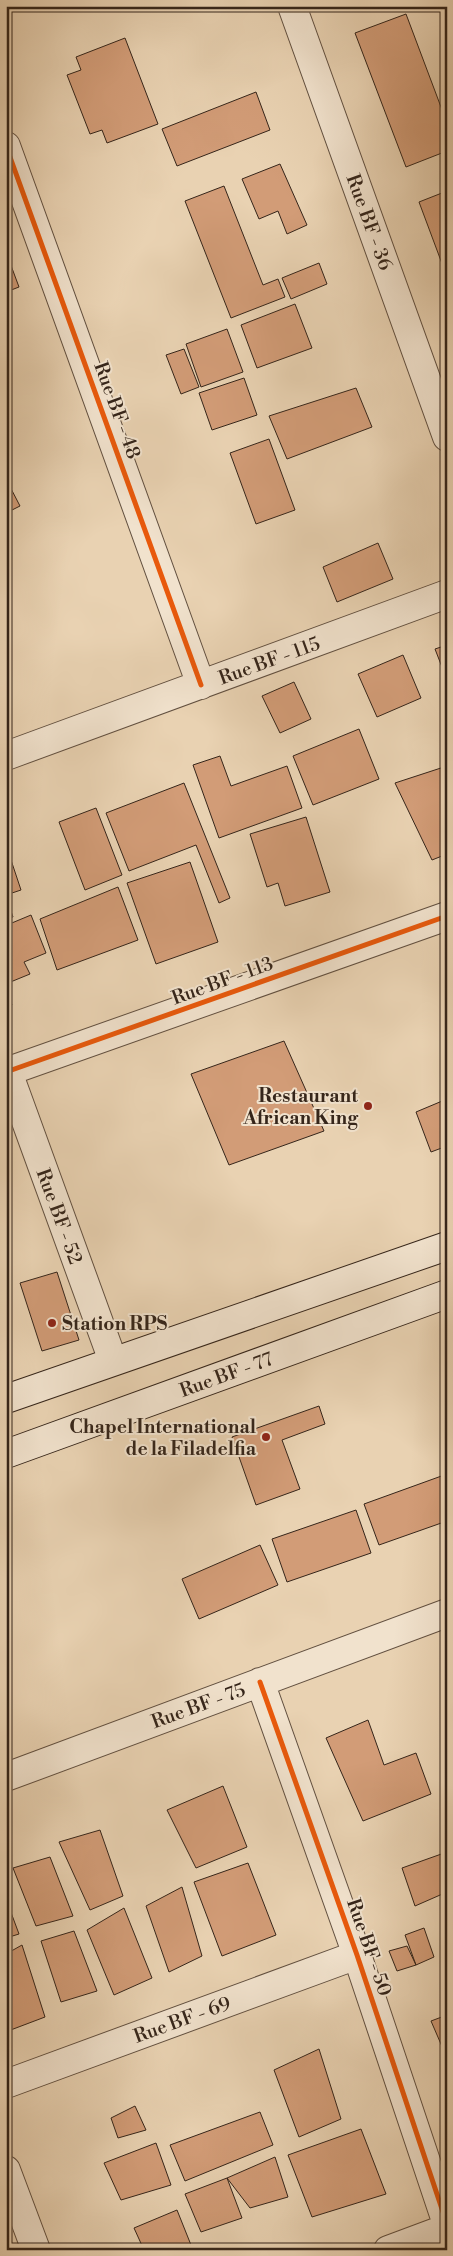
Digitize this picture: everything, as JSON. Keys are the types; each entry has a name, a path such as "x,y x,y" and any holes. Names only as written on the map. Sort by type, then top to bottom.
{"street":[{"name":"Rue BF - 36","path":"292,6 447,437"},
{"name":"Rue BF - 48","path":"6,146 201,685"},
{"name":"Rue BF - 115","path":"6,756 447,594"},
{"name":"Rue BF - 113","path":"7,1072 447,916"},
{"name":"Rue BF - 52","path":"7,1072 113,1361"},
{"path":"6,1399 447,1246"},
{"name":"Rue BF - 77","path":"6,1454 447,1294"},
{"name":"Rue BF - 75","path":"6,1777 447,1613"},
{"name":"Rue BF - 50","path":"260,1682 357,1955 447,2224"},
{"name":"Rue BF - 69","path":"6,2084 357,1955"},
{"path":"6,2170 36,2250"},
{"path":"388,2250 447,2228"}],"building":[{"path":"406,14 447,123 447,151 406,167 355,33"},
{"path":"125,38 158,124 107,143 102,130 90,134 67,75 81,70 76,57"},
{"path":"256,92 270,130 177,166 162,129"},
{"path":"280,164 307,225 287,234 278,211 259,219 242,179"},
{"path":"224,186 263,285 278,279 285,297 231,318 185,201"},
{"path":"447,191 447,277 419,202"},
{"path":"6,252 19,287 6,292"},
{"path":"319,263 327,284 291,299 282,278"},
{"path":"295,304 312,348 257,368 241,325"},
{"path":"227,329 243,372 201,387 186,344"},
{"path":"184,349 199,387 181,394 166,355"},
{"path":"244,378 257,415 212,430 199,393"},
{"path":"356,388 372,427 287,459 269,416"},
{"path":"269,439 295,510 256,524 230,453"},
{"path":"6,479 20,506 6,513"},
{"path":"378,543 393,579 337,602 323,567"},
{"path":"447,645 447,680 435,649"},
{"path":"403,655 421,698 377,717 358,674"},
{"path":"294,682 311,719 280,733 262,696"},
{"path":"359,729 379,779 313,805 293,756"},
{"path":"220,756 231,786 287,766 302,808 219,838 193,765"},
{"path":"447,766 447,854 432,860 395,783"},
{"path":"184,783 230,898 219,903 196,845 129,871 106,813"},
{"path":"96,808 122,875 85,890 59,822"},
{"path":"306,817 330,892 285,906 278,883 267,887 250,834"},
{"path":"6,845 21,890 6,895"},
{"path":"190,862 218,942 156,964 127,883"},
{"path":"118,887 138,940 57,970 40,919"},
{"path":"6,896 13,917 6,919"},
{"path":"31,915 46,953 24,962 30,974 8,983 6,939 11,937 7,925"},
{"path":"6,991 12,1005 6,1008"},
{"path":"284,1041 324,1131 229,1165 191,1074"},
{"path":"447,1099 447,1146 431,1152 416,1112"},
{"path":"57,1272 79,1340 42,1351 20,1283"},
{"path":"319,1406 325,1424 282,1440 300,1489 256,1505 232,1437"},
{"path":"447,1474 447,1521 379,1545 364,1504"},
{"path":"356,1510 371,1553 287,1582 272,1539"},
{"path":"260,1545 278,1585 199,1619 182,1579"},
{"path":"368,1720 384,1765 416,1753 431,1794 363,1821 326,1738"},
{"path":"223,1786 247,1847 196,1868 167,1810"},
{"path":"100,1830 123,1896 90,1910 59,1842"},
{"path":"447,1852 447,1892 415,1906 402,1868"},
{"path":"50,1857 73,1916 36,1926 13,1868"},
{"path":"248,1863 276,1935 222,1956 194,1882"},
{"path":"182,1887 202,1956 169,1972 146,1906"},
{"path":"6,1899 19,1934 6,1938"},
{"path":"124,1908 152,1978 114,1995 87,1930"},
{"path":"424,1928 434,1957 416,1965 405,1935"},
{"path":"74,1931 97,1991 61,2002 41,1941"},
{"path":"22,1945 45,2017 8,2031 6,2026 6,1954"},
{"path":"407,1946 416,1965 397,1971 389,1951"},
{"path":"447,2015 447,2058 431,2021"},
{"path":"319,2049 341,2119 299,2137 274,2070"},
{"path":"135,2106 146,2130 118,2138 111,2118"},
{"path":"260,2112 273,2145 185,2181 170,2145"},
{"path":"361,2129 386,2194 312,2217 288,2155"},
{"path":"156,2143 171,2185 121,2200 104,2163"},
{"path":"275,2157 288,2197 250,2208 227,2178"},
{"path":"227,2178 242,2218 201,2232 185,2194"},
{"path":"177,2210 193,2250 144,2250 134,2228"}],"cycle path":[{"path":"6,146 201,685"},
{"path":"6,1072 447,916"},
{"path":"260,1682 357,1955 447,2224"}],"place":[{"name":"Restaurant African King","path":"368,1106"},
{"name":"Station RPS","path":"52,1323"},
{"name":"Chapel International de la Filadelfia","path":"266,1437"}]}
